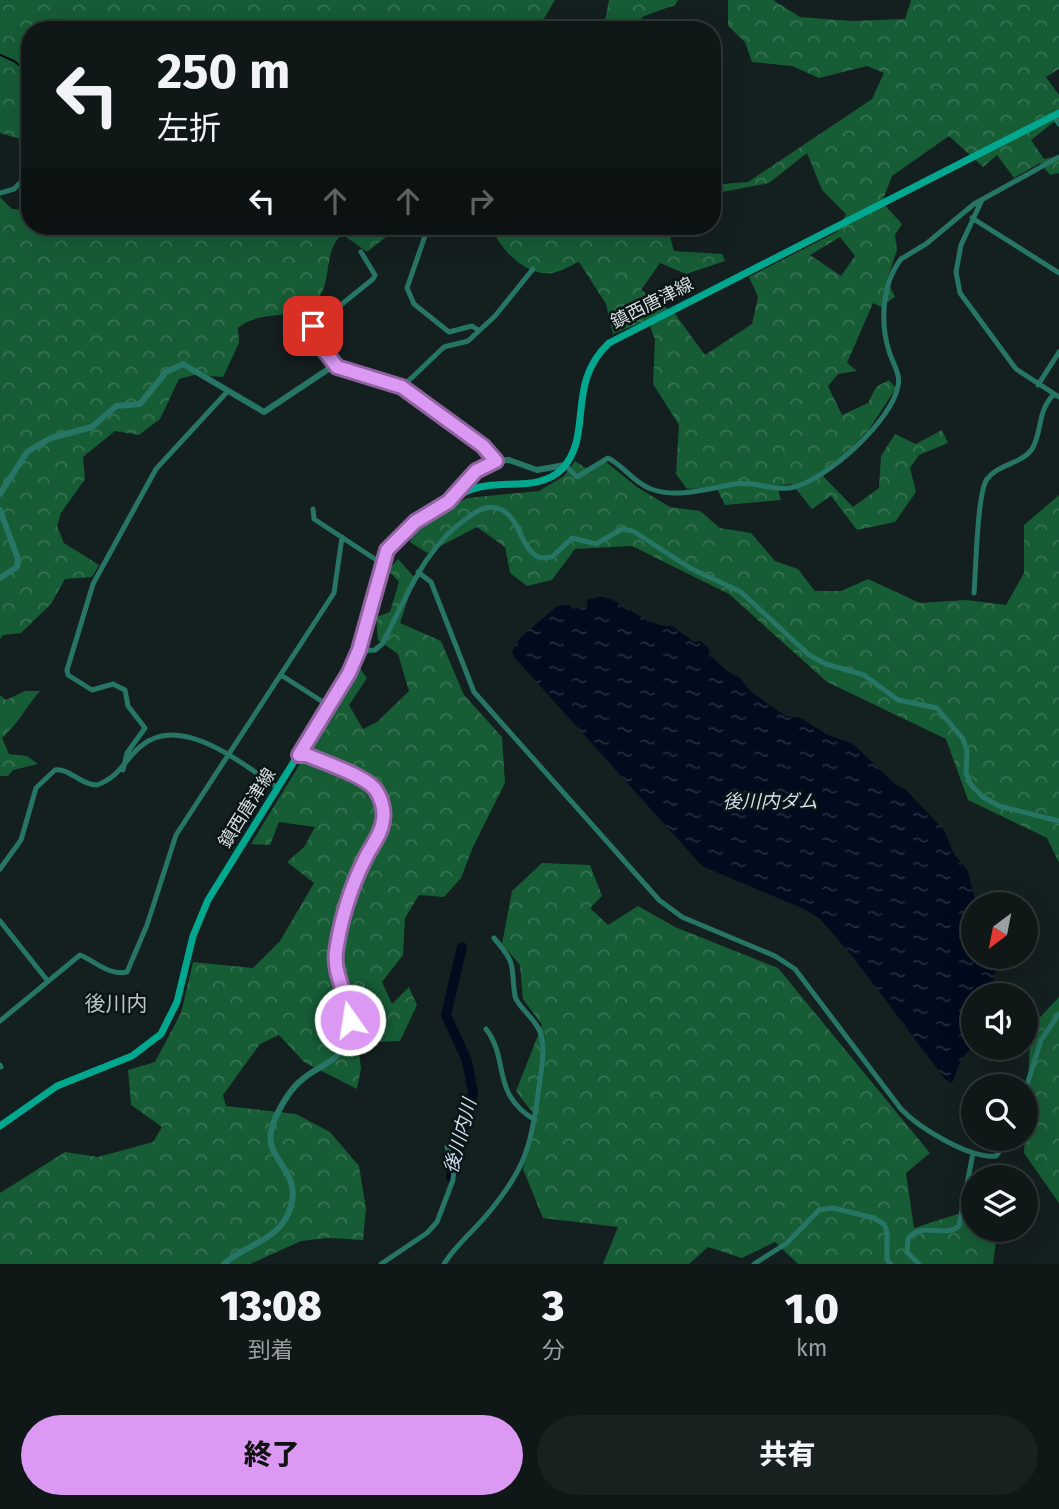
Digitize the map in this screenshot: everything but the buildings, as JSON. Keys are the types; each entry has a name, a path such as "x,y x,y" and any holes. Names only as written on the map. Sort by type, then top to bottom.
{"main road":[{"name":"鎮西唐津線","path":"0,1126 57,1086 132,1056 161,1034 177,1002 198,920 349,673 359,650 381,563 387,550 403,531 479,486 545,480 565,465 575,443 586,372 609,343 1057,114"}],"street":[{"path":"1057,114 1059,124"},
{"path":"448,502 476,471 496,461 509,460 537,470 565,465 577,477 608,458 638,482 664,491 707,491 746,484 793,488 805,482 852,451 871,433 897,391 899,377 884,335 883,309 897,263 983,200 1059,157"},
{"path":"0,193 14,189 21,182"},
{"path":"974,593 983,487 997,470 1026,456 1032,449 1040,414 1056,396 1038,386 1002,354 960,293 956,272 961,245 983,200"},
{"path":"972,218 1059,273"},
{"path":"425,235 407,288 414,304 449,332 463,327 478,330"},
{"path":"337,367 311,330 373,279 375,275 361,252"},
{"path":"402,387 443,347 463,343 495,316 533,270"},
{"path":"1038,386 1059,352"},
{"path":"0,494 27,452 51,438 92,428 117,406 140,404 173,366 183,364 264,412 327,370 337,367 402,387 483,446 496,461"},
{"path":"123,770 127,753 145,728 128,706 125,690 113,684 92,690 68,675 67,670 93,584 156,469 227,392"},
{"path":"359,650 375,650 382,644 418,572 440,541 456,525 485,508 494,507 507,513 526,547 540,558 552,557 572,538 596,544 622,529 633,531 690,568 741,592 809,655 826,664 864,675 898,699 937,708 963,739 967,751 966,773 971,785 983,797 999,806 1059,821"},
{"path":"313,509 314,519 381,563"},
{"path":"0,510 18,559 17,567 0,578"},
{"path":"0,1021 80,955 102,968 127,972 147,925 176,835 334,593 342,537"},
{"path":"418,572 431,582 474,692 668,909 775,956 795,968 909,1118 973,1153 996,1156 1000,1151"},
{"path":"281,675 326,704"},
{"path":"0,866 21,840 36,788 55,770 63,769 80,781 97,785 123,770 142,745 167,734 210,744 278,788"},
{"path":"224,1264 275,1231 292,1206 291,1182 276,1154 271,1132 295,1086 305,1076 330,1063 340,1054 346,1039 349,1004 336,969 336,951 352,891 384,817 374,789 319,760 299,755"},
{"path":"0,921 47,980"},
{"path":"444,1264 491,1211 530,1148 543,1056 542,1037 537,1024 515,998 514,968 508,954 494,938"},
{"path":"1030,1074 1041,1041 1059,1014"},
{"path":"488,1032 503,1086 522,1113 534,1120"},
{"path":"381,1264 427,1233 437,1222 453,1180 454,1168 447,1147"},
{"path":"919,1264 907,1252 908,1239 917,1231 952,1231 959,1226 973,1153"},
{"path":"754,1264 787,1243 819,1210 833,1208 874,1218 884,1224 887,1232 887,1260 891,1264"}],"green space":[{"path":"0,0 555,0 541,21 21,21 21,139 0,133"},
{"path":"609,0 678,0 675,5 644,16 639,21 605,21"},
{"path":"728,0 773,0 800,17 852,21 905,19 911,0 1059,0 1059,69 1046,77 1059,95 1059,127 1054,122 1031,140 1044,159 1059,156 1059,173 1050,175 1040,163 1014,178 997,155 983,167 949,136 892,176 882,202 902,224 895,235 897,250 887,280 895,297 881,307 873,303 847,363 857,371 838,374 828,386 842,415 868,403 876,387 889,380 896,388 868,431 823,476 853,507 879,488 881,456 895,434 916,444 942,430 948,443 919,455 910,468 916,492 895,522 857,530 831,496 812,509 792,484 777,486 781,500 725,505 716,487 687,489 676,474 679,425 653,384 655,340 648,320 613,334 606,304 579,262 553,273 533,271 515,260 495,235 670,235 674,251 722,254 725,261 686,274 660,263 641,290 675,314 705,355 752,324 758,297 749,277 837,232 846,214 822,190 807,153 769,183 721,192 721,184 748,182 872,99 884,73 867,66 819,78 792,66 752,62 745,42 728,26","holes":["840,237 855,256 841,276 810,255"]},
{"path":"0,197 12,209 21,210 21,235 341,235 331,252 323,290 310,306 293,313 246,322 238,328 239,343 223,377 194,375 179,379 160,419 139,435 115,431 83,457 85,479 61,513 57,526 64,543 99,565 92,577 65,579 51,604 21,633 3,635 0,639"},
{"path":"343,235 389,235 367,252"},
{"path":"575,461 590,471 605,461 637,487 670,507 700,511 720,528 751,533 775,561 798,569 815,591 841,591 868,579 920,603 966,600 1006,605 1024,573 1024,525 1059,495 1059,863 1047,838 968,800 946,739 827,682 729,594 632,546 575,549 552,580 527,586 510,573 505,547 477,527 427,553 410,542 413,529 467,498 539,491 564,476"},
{"path":"398,559 415,578 400,623 441,641 464,695 502,737 505,783 473,847 461,878 444,897 419,895 405,918 403,955 382,982 392,1004 409,987 417,1005 400,1041 358,1043 361,1068 357,1089 304,1062 279,1035 260,1044 223,1095 226,1106 296,1114 330,1132 359,1166 366,1209 363,1240 328,1238 301,1241 250,1264 0,1264 0,1193 65,1152 98,1157 153,1142 162,1127 131,1105 128,1070 155,1062 181,1013 193,962 253,968 280,941 314,883 287,862 304,847 315,827 279,822 270,845 251,844 359,667 367,678 349,705 363,729 377,722 409,691 398,654 378,640 376,617 390,612 399,582 388,570"},
{"path":"25,691 40,691 2,738 9,754 27,756 38,764 13,770 8,776 0,776 0,695 6,700"},
{"path":"542,863 590,865 602,896 590,908 608,925 638,906 675,927 778,968 930,1153 906,1173 914,1228 961,1213 961,1242 996,1242 993,1264 798,1264 775,1242 742,1258 708,1247 689,1264 603,1264 618,1227 543,1218 523,1169 536,1117 516,1091 542,1025 523,999 520,965 502,944 512,891"},
{"path":"1059,997 1059,1203 1038,1173 1038,1165 1032,1165 1024,1153 1038,1151 1038,1074 1028,1074 1029,1060 1038,1060 1038,1020"}],"water":[{"name":"後川内ダム","path":"603,596 655,623 672,626 694,642 700,641 727,671 740,678 751,692 771,706 786,716 801,718 826,734 853,744 896,785 905,789 944,830 954,854 968,871 973,892 961,892 961,970 996,970 992,983 961,983 961,1060 952,1083 945,1079 853,957 820,919 804,909 702,866 515,658 512,651 520,638 557,606 569,605 573,609 588,606 587,600"}],"waterway":[{"path":"0,55 21,67"},
{"name":"後川内川","path":"451,1177 473,1092 467,1061 446,1015 462,947"}],"district":[{"name":"後川内","path":"116,1004"}],"route":[{"path":"313,326 311,333 337,367 402,387 425,401 483,446 496,461 476,471 453,493 448,502 415,522 392,542 381,563 364,638 349,673 299,755 307,755 374,789 381,802 384,817 381,830 364,860 349,901 336,951 336,969 349,1004 350,1020"}]}
